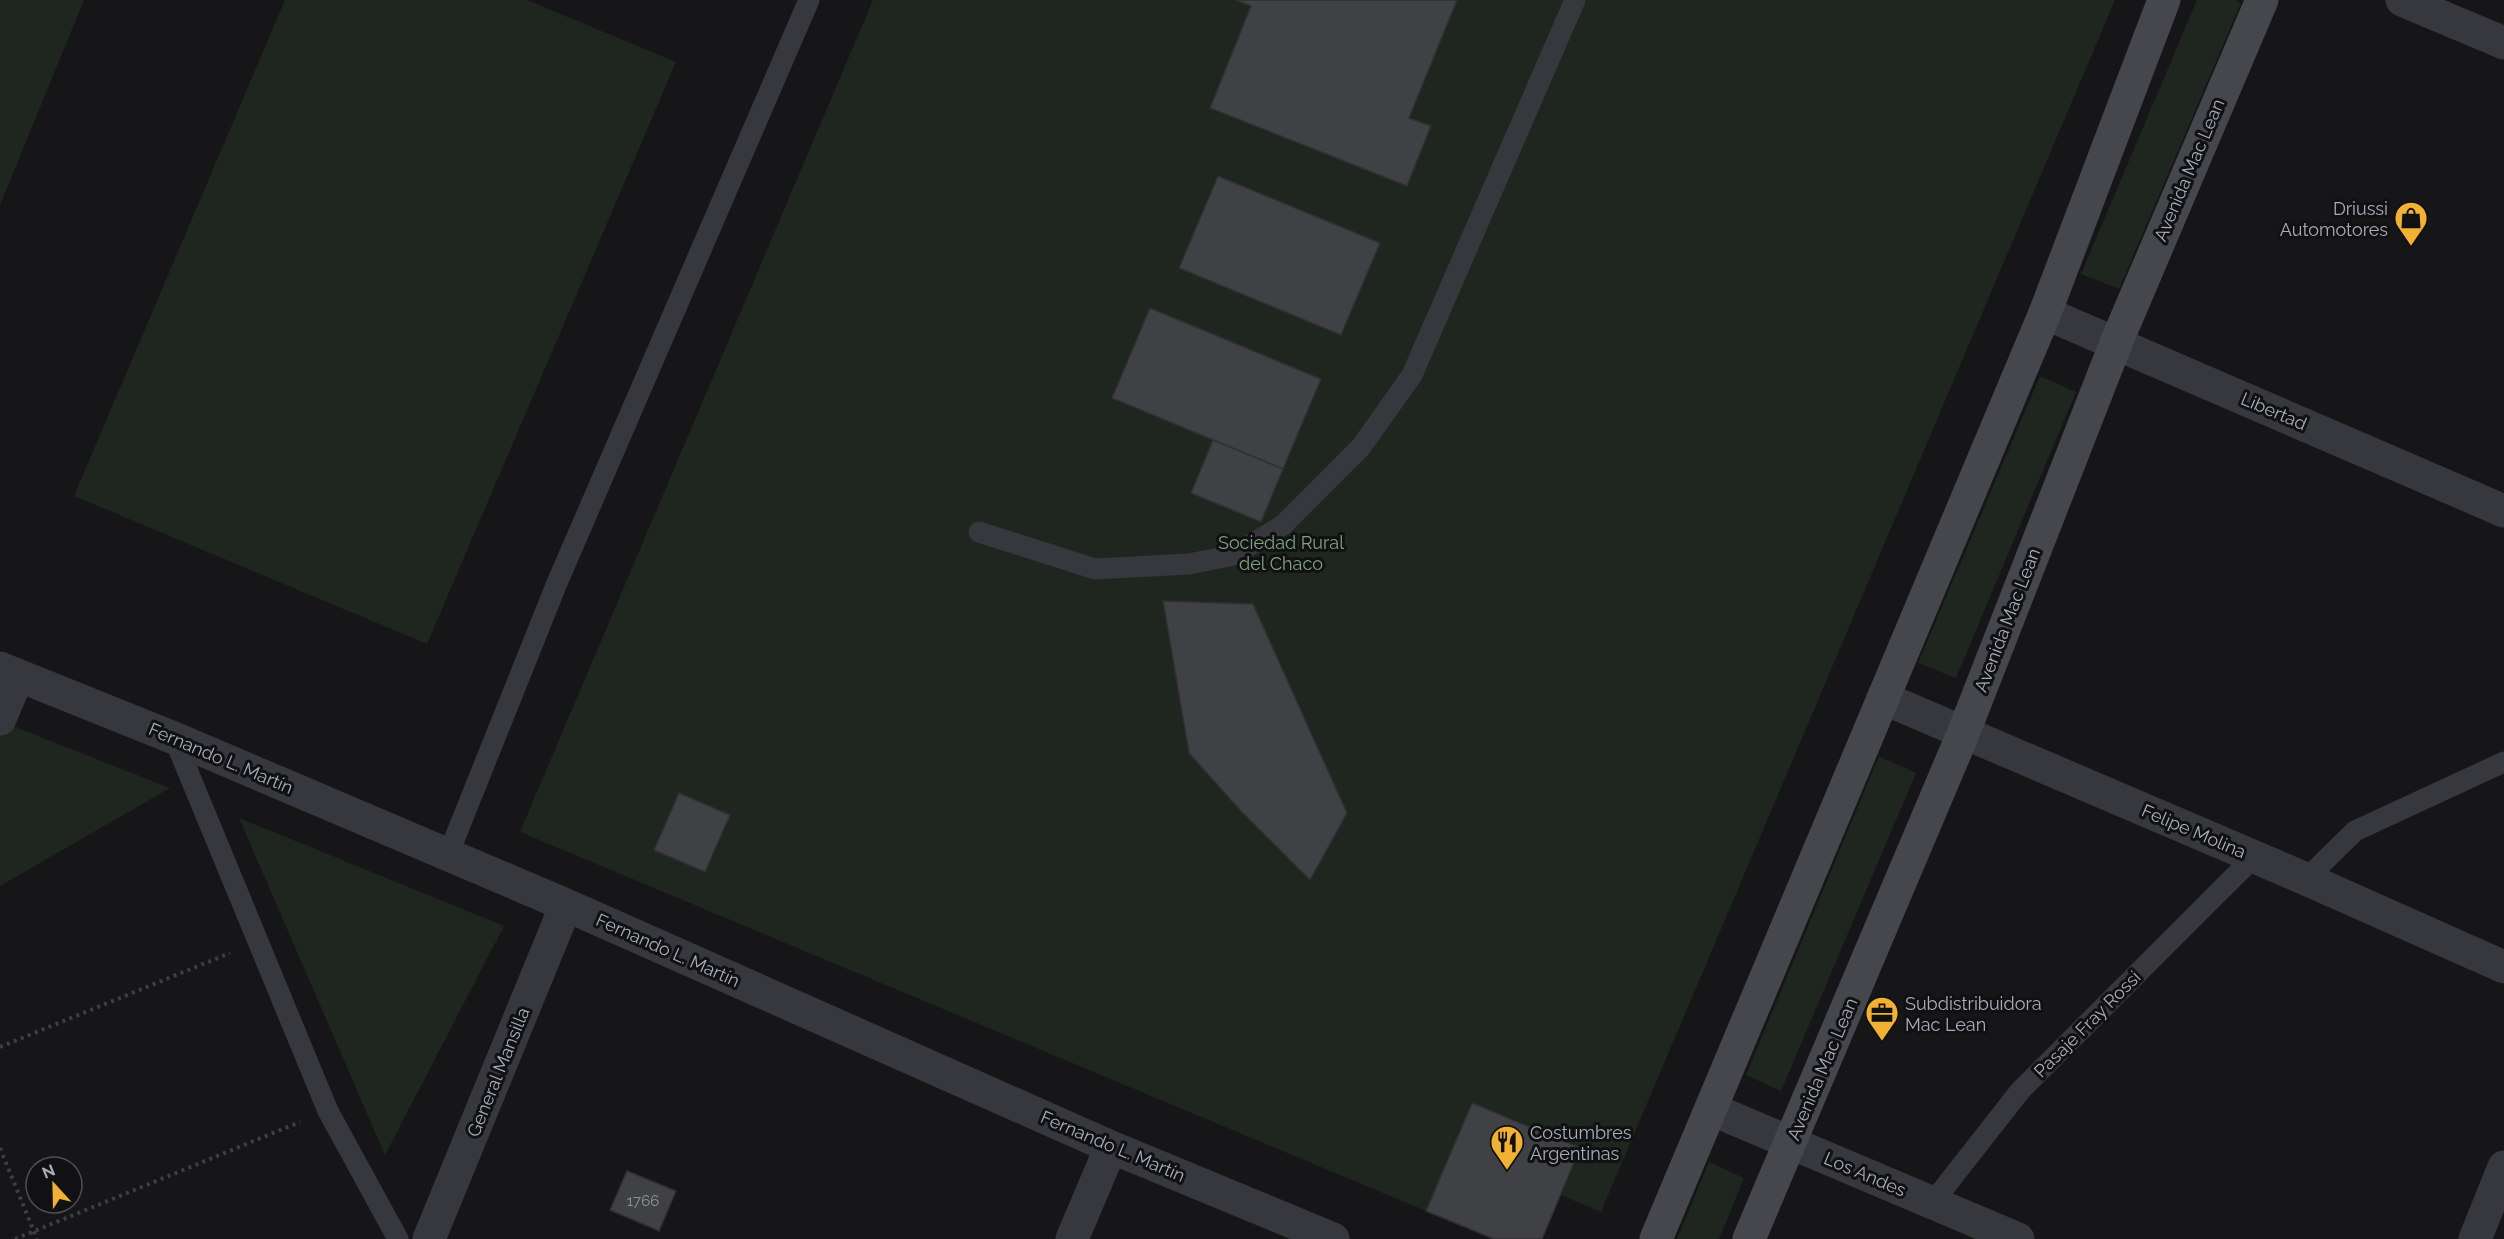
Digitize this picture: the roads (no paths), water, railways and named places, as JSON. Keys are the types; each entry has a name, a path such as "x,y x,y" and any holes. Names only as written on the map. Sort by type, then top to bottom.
{"main road":[{"path":"1656,1239 2045,313 2164,0"},
{"name":"Avenida Mac Lean","path":"1749,1239 1963,734 2116,343 2262,0"}],"street":[{"path":"2402,0 2504,43"},
{"name":"Libertad","path":"2045,313 2504,511"},
{"name":"Fernando L. Martín","path":"9,672 174,738 566,905 1111,1147 1333,1239"},
{"path":"0,719 9,672"},
{"name":"Felipe Molina","path":"1883,698 2504,966"},
{"name":"General Mansilla","path":"429,1239 566,905"},
{"name":"Los Andes","path":"1710,1109 2018,1239"},
{"path":"1072,1239 1111,1147"},
{"path":"2475,1239 2504,1167"}],"lane":[{"path":"448,855 557,583 809,0"},
{"path":"979,532 1095,569 1189,564 1233,555 1283,525 1361,447 1412,375 1575,0"},
{"path":"174,738 327,1111 398,1239"},
{"path":"2306,879 2355,831 2504,762"},
{"name":"Pasaje Fray Rossi","path":"1933,1202 2020,1091 2254,857"}],"place":[{"name":"Driussi Automotores","path":"2411,247"},
{"name":"Subdistribuidora Mac Lean","path":"1882,1042"},
{"name":"Costumbres Argentinas","path":"1507,1171"}],"park label":[{"name":"Sociedad Rural del Chaco","path":"1281,552"}]}
